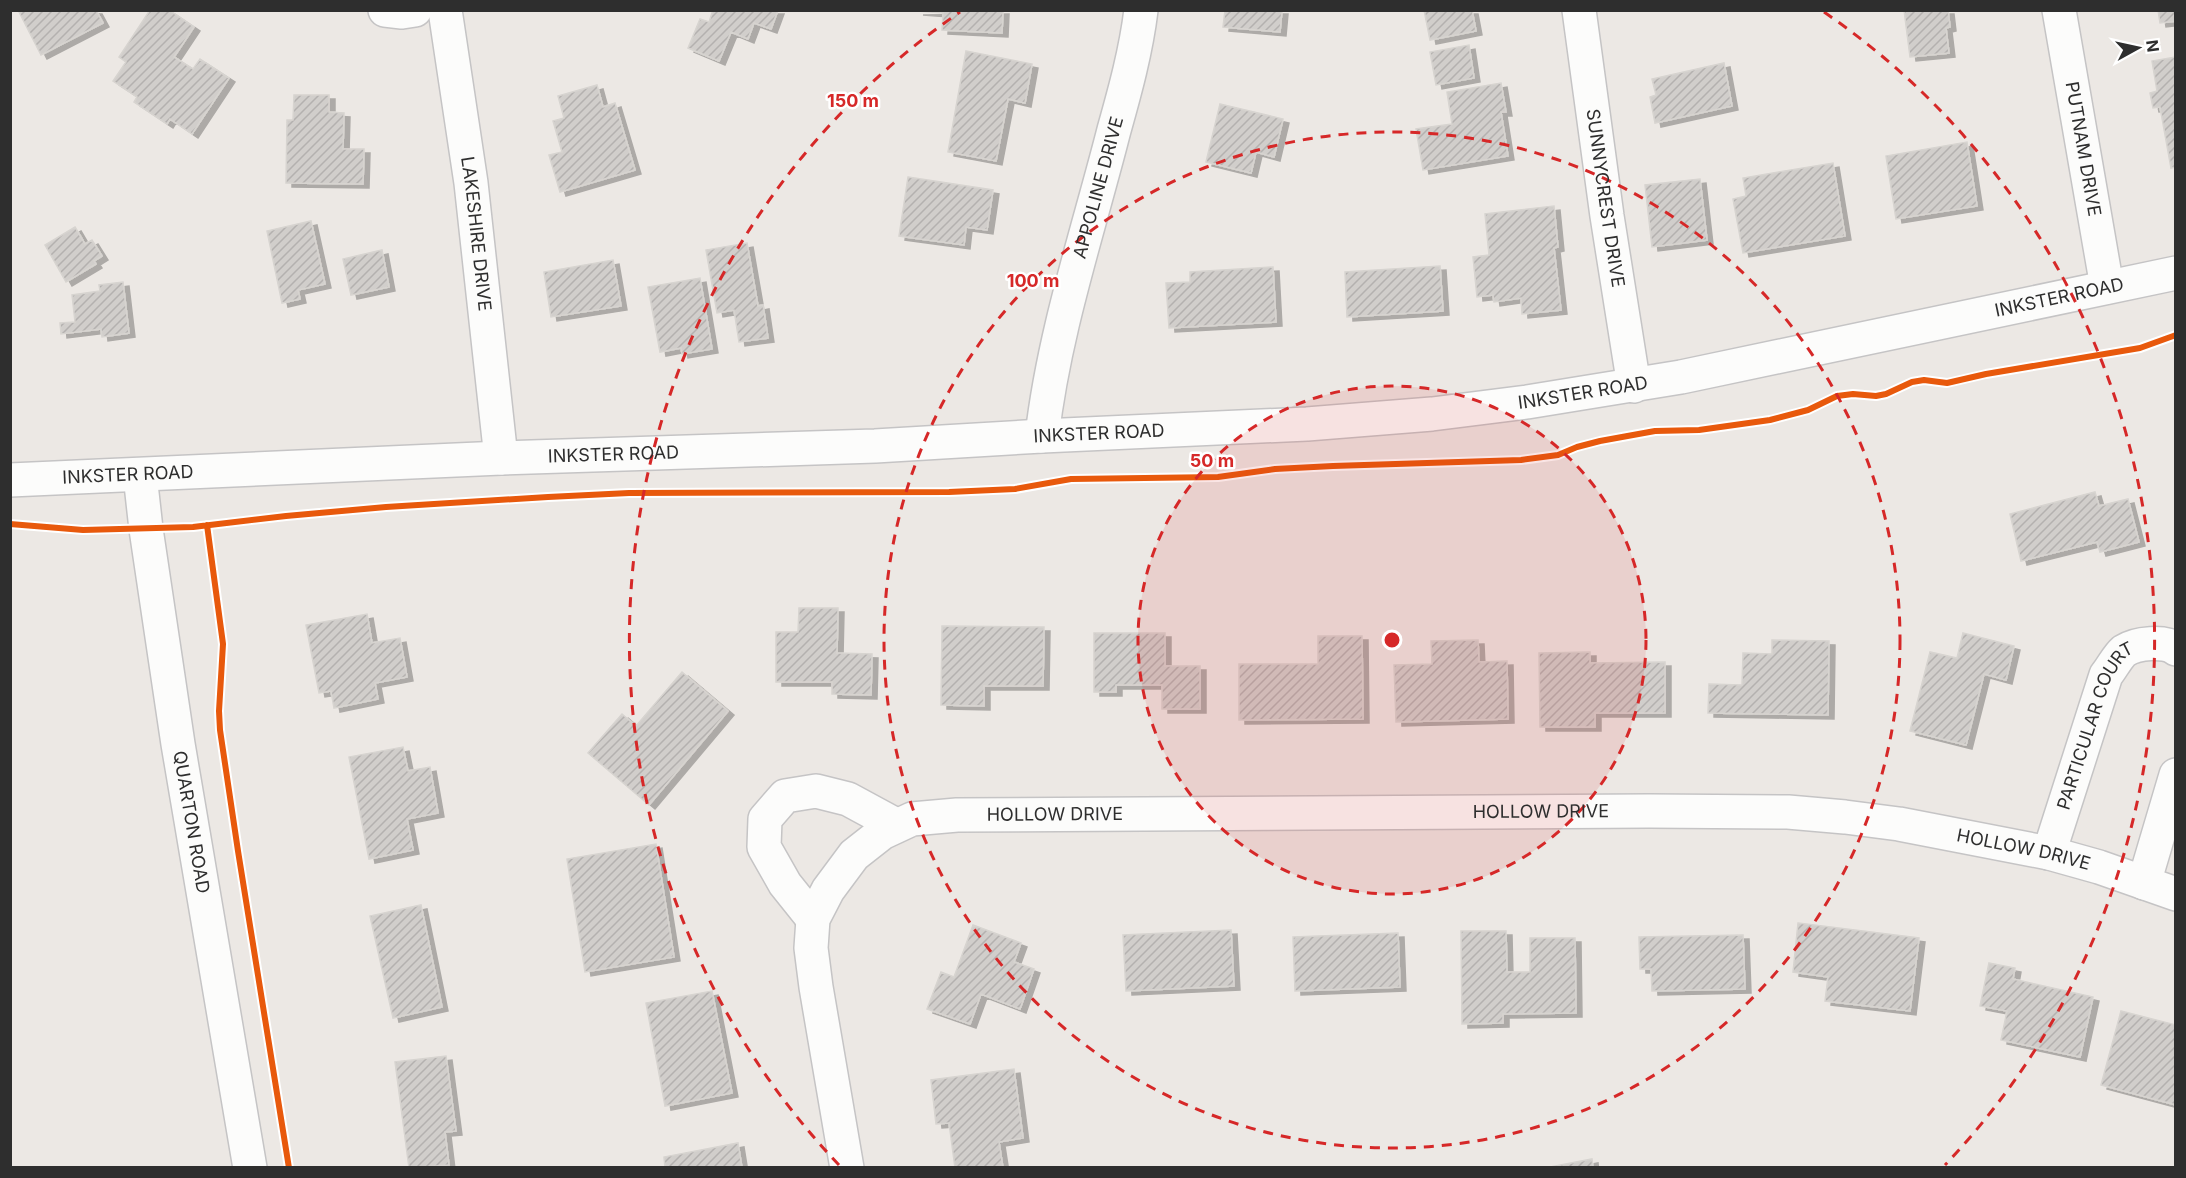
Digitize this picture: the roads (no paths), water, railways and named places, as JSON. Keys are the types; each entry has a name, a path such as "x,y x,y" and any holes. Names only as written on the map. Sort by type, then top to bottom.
{"street":[{"path":"385,10 402,12 415,10"},
{"name":"LAKESHIRE DRIVE","path":"445,10 471,183 501,458"},
{"name":"APPOLINE DRIVE","path":"1042,436 1048,387 1122,101 1141,10"},
{"name":"SUNNYCREST DRIVE","path":"1579,10 1607,216 1634,386"},
{"name":"PUTNAM DRIVE","path":"2059,10 2107,287"},
{"name":"INKSTER ROAD","path":"10,480 501,458 875,446 1307,424 1432,414 1634,386 2175,273"},
{"name":"QUARTON ROAD","path":"140,475 178,744 250,1167"},
{"name":"PARTICULAR COURT","path":"2049,853 2106,675 2125,651 2149,643 2171,645 2175,649"},
{"path":"2144,883 2175,775"},
{"path":"813,919 785,884 764,847 765,819 785,796 816,791 848,799 896,825"},
{"name":"HOLLOW DRIVE","path":"847,1167 816,987 811,948 813,919 828,890 854,855 882,833 912,819 957,815 1788,812 1899,824 2049,853 2175,894"}]}
